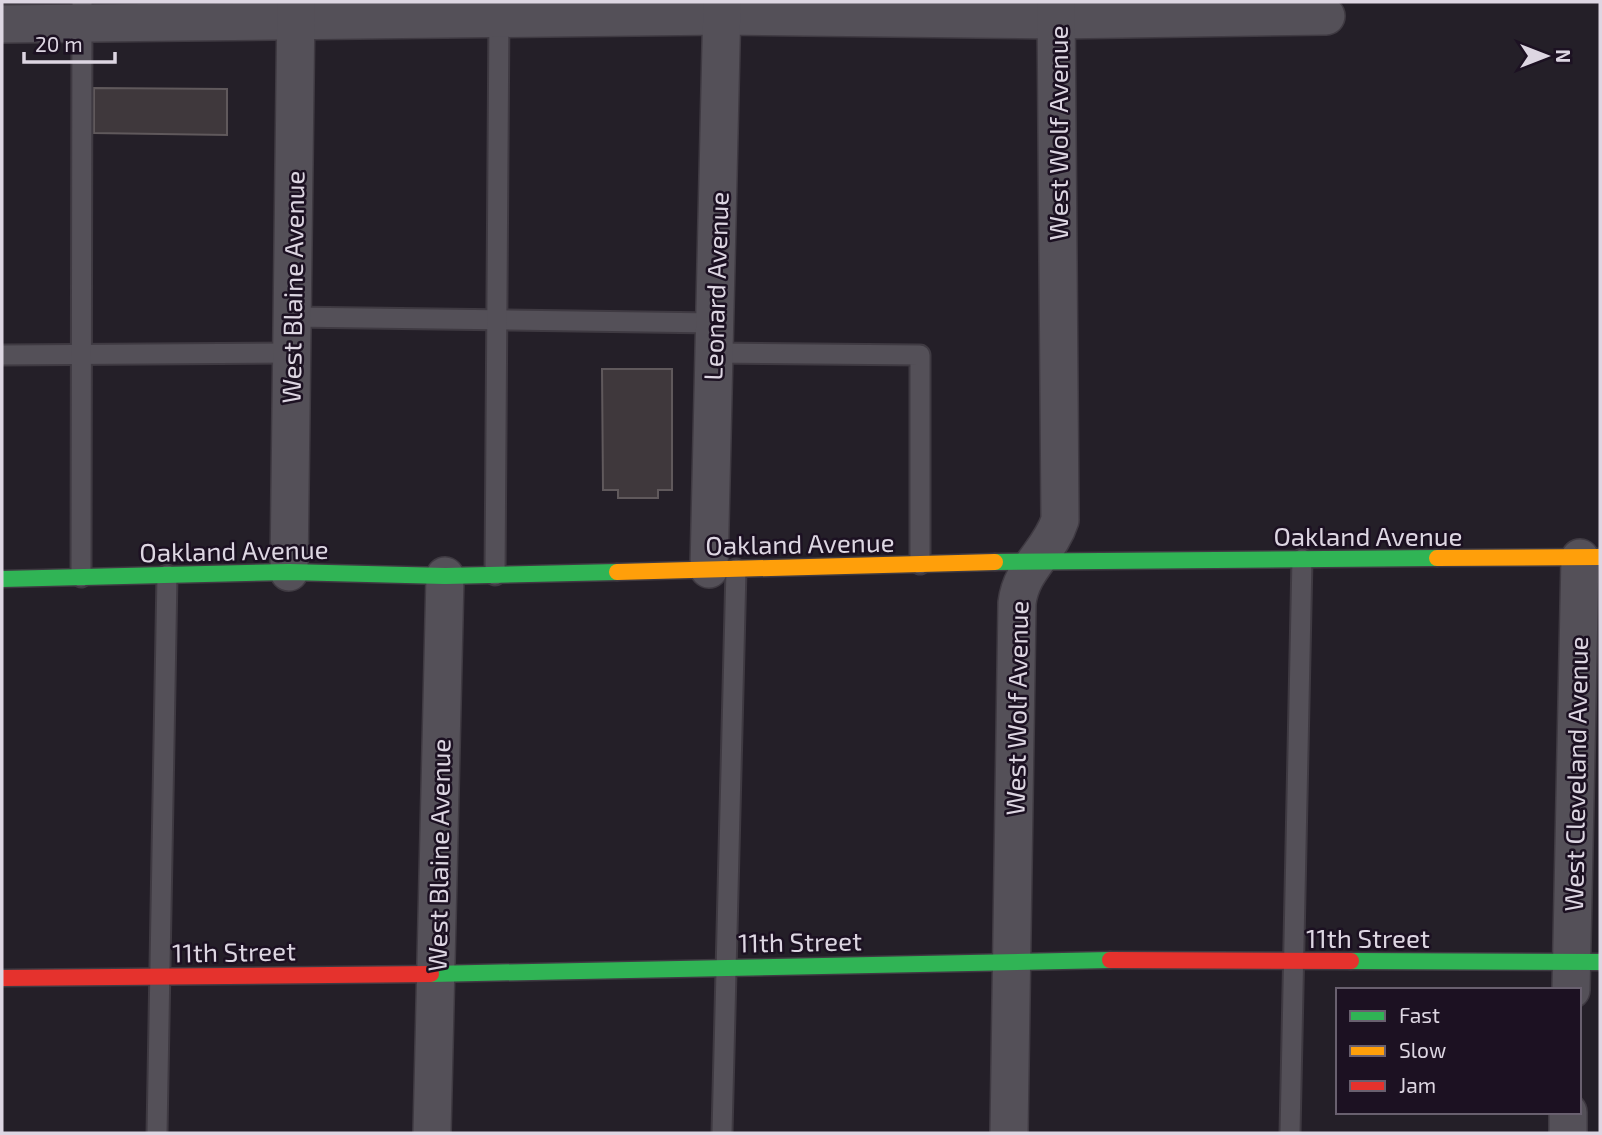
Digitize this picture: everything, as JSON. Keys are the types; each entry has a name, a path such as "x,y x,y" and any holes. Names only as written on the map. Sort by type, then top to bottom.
{"street":[{"path":"2,24 82,12 722,9 1326,16"},
{"name":"Leonard Avenue","path":"722,9 713,338 723,569"},
{"name":"West Blaine Avenue","path":"289,572 296,11"},
{"name":"West Wolf Avenue","path":"1009,1133 1017,603 1019,585 1054,539 1060,520 1056,11"},
{"name":"Oakland Avenue","path":"2,579 289,572 445,576 1035,561 1590,557"},
{"name":"West Cleveland Avenue","path":"1581,971 1590,557"},
{"name":"West Blaine Avenue","path":"432,1133 445,576"},
{"name":"11th Street","path":"2,978 436,974 1012,960 1294,961 1581,971"},
{"path":"1568,1114 1568,1133"}],"lane":[{"path":"495,575 499,10"},
{"path":"81,577 82,12"},
{"path":"292,317 497,320 920,355 920,564"},
{"path":"2,355 292,353"},
{"path":"1290,1133 1302,559"},
{"path":"722,1133 725,967 723,569"},
{"path":"157,1133 167,575"}],"building":[{"path":"94,88 227,89 227,135 94,133"},
{"path":"602,369 672,369 672,490 658,490 658,498 618,498 618,490 603,490"}],"traffic: fast":[{"path":"995,562 1437,558"},
{"path":"2,579 289,572 445,576 617,572"},
{"path":"431,974 1110,960"},
{"path":"1351,961 1600,962"}],"traffic: slow":[{"path":"1437,558 1600,557"},
{"path":"617,572 995,562"}],"traffic: jam":[{"path":"1110,960 1351,961"},
{"path":"2,978 431,974"}]}
